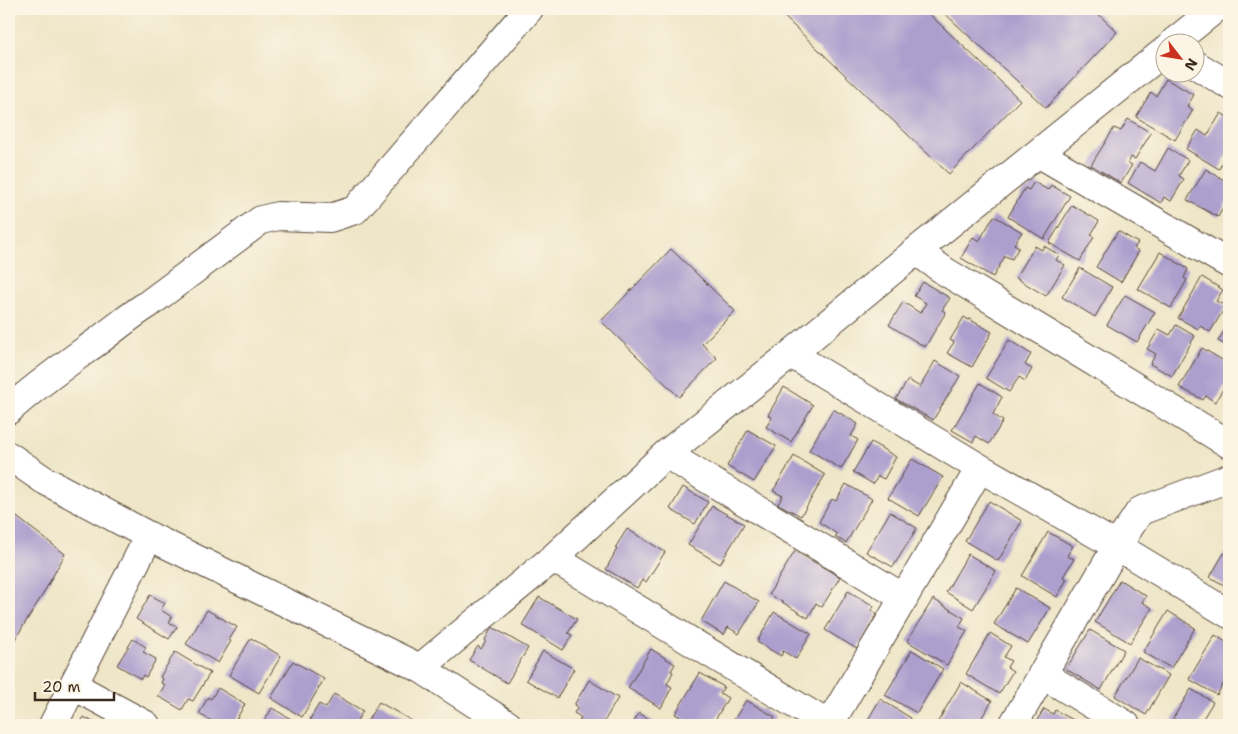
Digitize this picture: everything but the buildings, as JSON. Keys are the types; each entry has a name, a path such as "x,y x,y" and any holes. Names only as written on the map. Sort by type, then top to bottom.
{"street":[{"path":"9,410 29,391 261,220 278,216 330,218 355,210 529,9"},
{"path":"1186,32 1215,9"},
{"path":"420,668 553,558 666,454 1156,58"},
{"path":"1206,71 1229,85"},
{"path":"1038,153 1229,264"},
{"path":"916,251 946,272 1229,444"},
{"path":"791,354 980,468 1117,546 1229,614"},
{"path":"666,454 904,598"},
{"path":"9,456 44,480 149,536 420,668 508,725"},
{"path":"553,558 829,725 980,468"},
{"path":"1013,725 1117,546 1140,511 1229,478"},
{"path":"53,725 149,536"},
{"path":"1042,674 1126,725"},
{"path":"74,686 146,725"}]}
